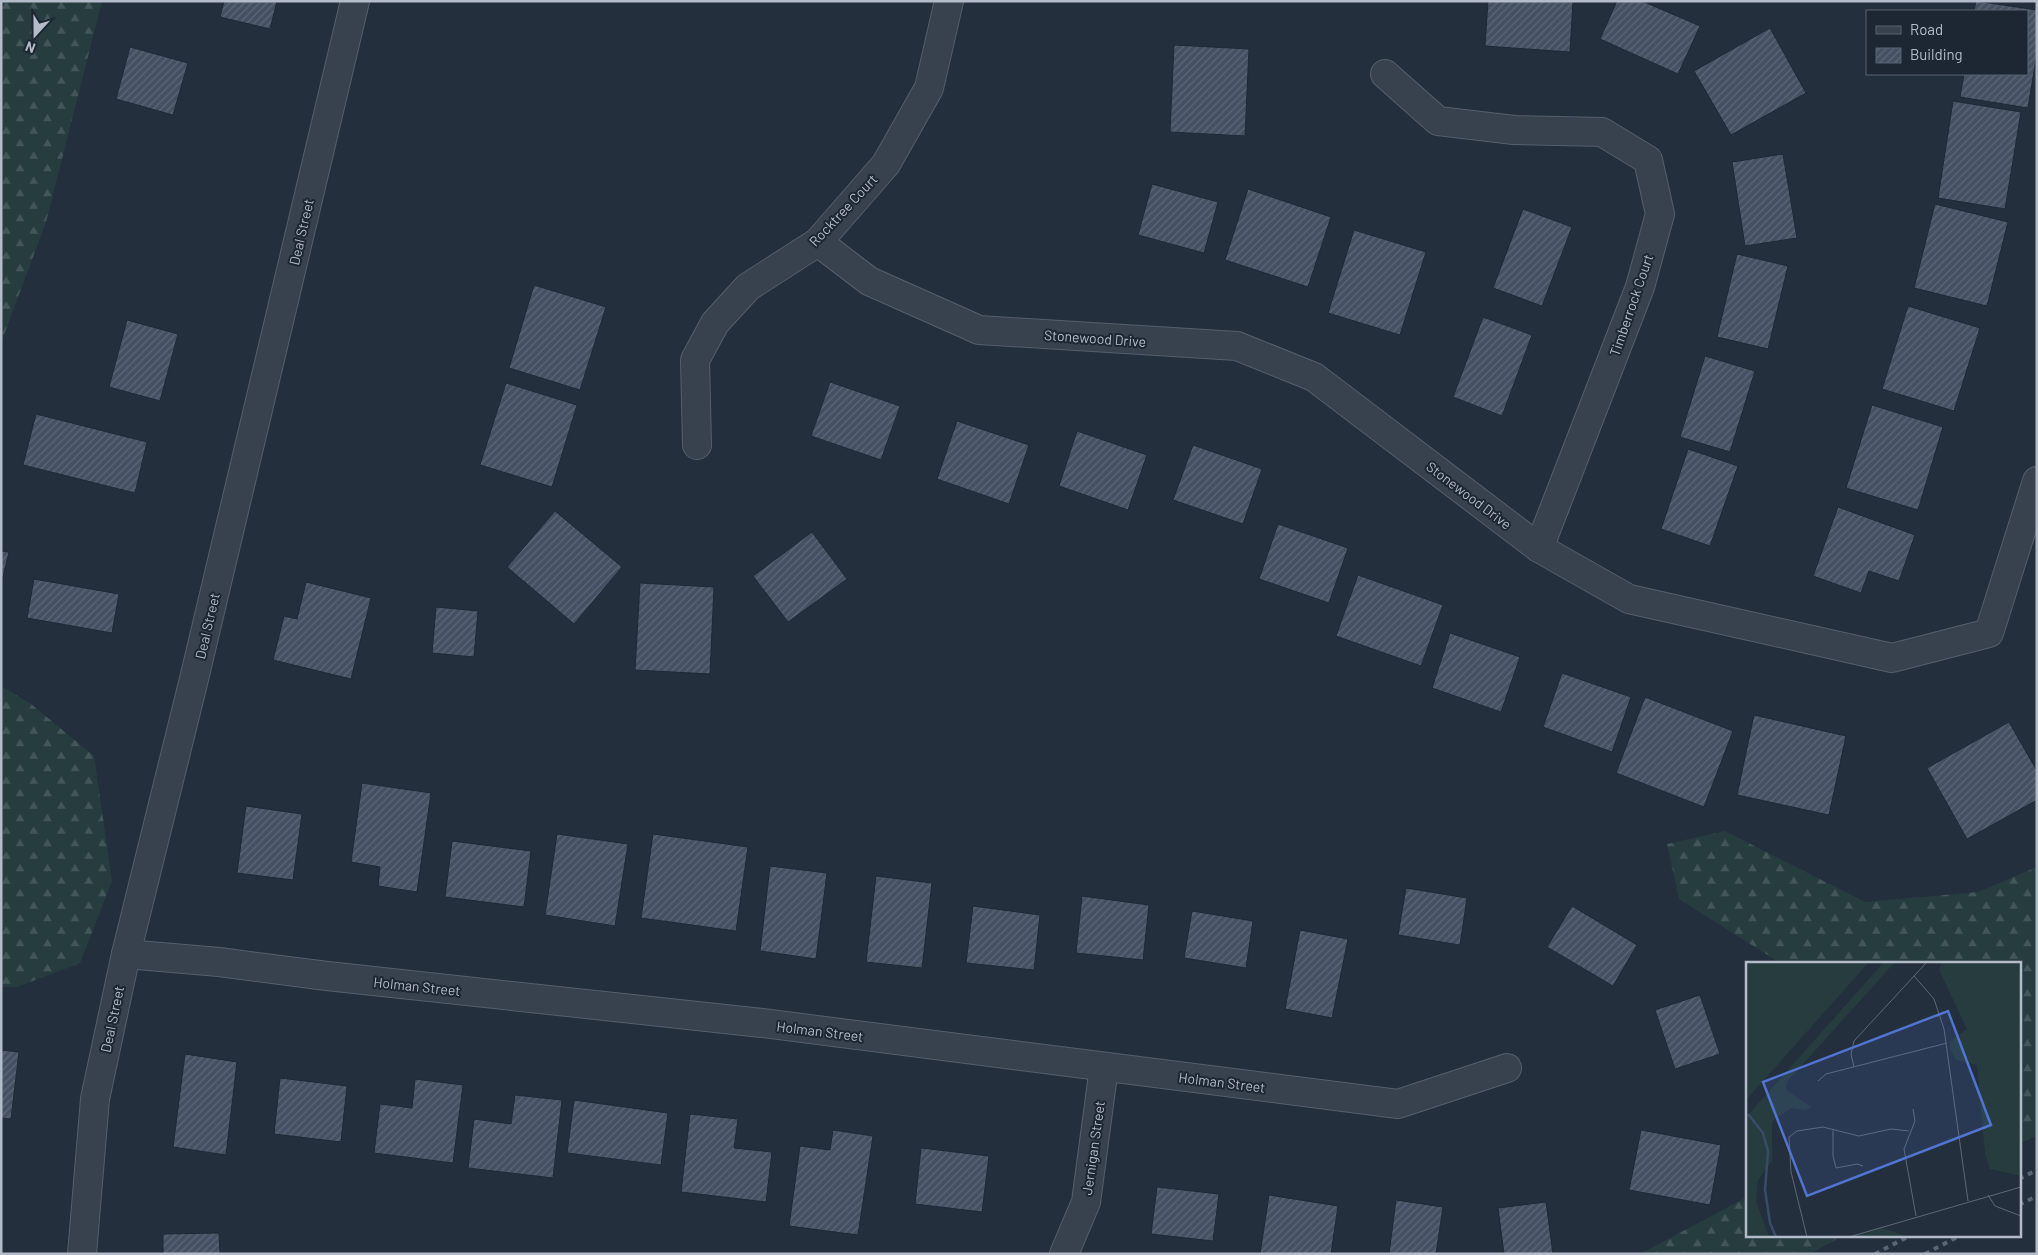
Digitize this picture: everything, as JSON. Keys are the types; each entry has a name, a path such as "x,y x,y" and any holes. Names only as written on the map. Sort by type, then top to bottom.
{"street":[{"name":"Deal Street","path":"82,1254 95,1099 126,954 355,1"},
{"name":"Rocktree Court","path":"697,445 695,360 715,323 748,287 818,242 886,164 929,88 949,1"},
{"name":"Timberrock Court","path":"1385,74 1438,121 1514,130 1602,132 1648,160 1660,214 1640,287 1538,548"},
{"name":"Stonewood Drive","path":"818,242 869,281 979,330 1237,346 1314,377 1538,548 1629,599 1892,658 1988,633 2037,480"},
{"name":"Holman Street","path":"126,954 219,962 762,1024 1398,1104 1507,1068"},
{"name":"Jernigan Street","path":"1064,1254 1086,1202 1104,1067"}],"green space":[{"path":"1,1 102,1 46,222 1,343"},
{"path":"1,686 31,704 94,756 112,881 80,963 17,987 1,987"},
{"path":"1725,831 1865,902 1978,892 2037,867 2037,1135 2020,1144 2020,962 1776,962 1774,959 1679,899 1667,844"},
{"path":"1746,1198 1746,1238 1839,1238 1809,1254 1640,1254"}],"building":[{"path":"224,1 277,1 270,29 220,17"},
{"path":"1488,1 1573,1 1570,52 1485,46"},
{"path":"1617,1 1642,1 1700,26 1678,74 1600,39"},
{"path":"1976,1 2037,10 2037,53 2028,108 1960,97 1964,75 2028,75 2028,10 1974,10"},
{"path":"1770,28 1806,93 1731,135 1694,71"},
{"path":"1174,45 1249,49 1245,136 1170,132"},
{"path":"130,47 188,63 173,115 116,99"},
{"path":"1953,101 2021,112 2005,209 1938,198"},
{"path":"1783,154 1797,238 1745,246 1732,162"},
{"path":"1152,184 1218,202 1204,253 1138,235"},
{"path":"1248,189 1331,217 1308,287 1225,260"},
{"path":"1935,204 2008,222 1987,306 1914,288"},
{"path":"1523,209 1572,227 1542,306 1493,288"},
{"path":"1354,230 1426,252 1400,335 1328,313"},
{"path":"1737,254 1788,266 1768,349 1717,337"},
{"path":"534,285 606,307 580,390 509,368"},
{"path":"1908,306 1980,328 1954,411 1882,389"},
{"path":"1483,317 1532,335 1502,416 1453,397"},
{"path":"127,320 178,334 160,401 109,387"},
{"path":"1705,356 1755,371 1730,452 1680,437"},
{"path":"830,382 900,406 881,460 811,436"},
{"path":"506,383 577,405 552,487 480,465"},
{"path":"1872,405 1943,427 1918,510 1846,488"},
{"path":"36,414 147,442 135,493 23,465"},
{"path":"957,421 1029,445 1009,504 937,479"},
{"path":"1077,431 1147,455 1128,510 1059,486"},
{"path":"1193,445 1262,469 1243,524 1173,500"},
{"path":"1688,449 1738,466 1710,546 1661,529"},
{"path":"1838,507 1915,535 1899,581 1869,571 1861,593 1813,576"},
{"path":"555,511 622,567 574,624 507,567"},
{"path":"1278,524 1348,548 1329,603 1259,579"},
{"path":"812,532 847,579 788,622 753,576"},
{"path":"1,551 9,552 1,585"},
{"path":"1358,575 1443,605 1421,666 1336,636"},
{"path":"34,579 119,594 112,633 27,618"},
{"path":"306,582 371,598 351,679 273,660 284,616 297,619"},
{"path":"640,583 714,587 710,674 635,670"},
{"path":"436,607 478,611 474,657 432,653"},
{"path":"1450,633 1520,657 1501,712 1432,688"},
{"path":"1562,673 1631,697 1612,752 1543,727"},
{"path":"1645,697 1733,731 1704,807 1616,773"},
{"path":"1754,715 1846,736 1829,815 1737,795"},
{"path":"2009,722 2037,771 2037,800 1967,839 1927,768"},
{"path":"362,783 431,793 417,892 378,886 380,867 351,862"},
{"path":"246,806 302,814 293,880 237,873"},
{"path":"557,834 628,844 615,926 545,915"},
{"path":"653,834 748,847 736,931 641,918"},
{"path":"452,841 531,851 524,907 445,897"},
{"path":"770,866 827,873 816,959 760,951"},
{"path":"876,876 932,883 922,968 866,962"},
{"path":"1406,888 1467,898 1460,945 1398,935"},
{"path":"1082,896 1149,905 1143,960 1076,953"},
{"path":"973,906 1040,915 1034,970 966,963"},
{"path":"1572,906 1637,945 1613,986 1547,947"},
{"path":"1192,911 1253,921 1246,968 1184,958"},
{"path":"1300,930 1348,939 1332,1018 1285,1009"},
{"path":"1700,995 1720,1054 1675,1069 1655,1010"},
{"path":"1,1050 19,1052 11,1119 1,1118"},
{"path":"185,1054 237,1062 226,1155 173,1147"},
{"path":"280,1078 347,1086 341,1142 274,1134"},
{"path":"415,1079 463,1085 453,1163 374,1153 380,1104 412,1108"},
{"path":"515,1095 562,1100 553,1178 468,1168 474,1119 511,1124"},
{"path":"574,1100 668,1113 661,1165 567,1153"},
{"path":"690,1114 738,1119 734,1148 772,1152 766,1202 681,1192"},
{"path":"833,1130 873,1136 858,1235 789,1226 800,1146 830,1150"},
{"path":"1641,1130 1721,1145 1710,1205 1629,1190"},
{"path":"921,1148 989,1156 982,1212 915,1204"},
{"path":"1157,1187 1219,1194 1213,1241 1151,1234"},
{"path":"1269,1195 1338,1206 1331,1254 1260,1254"},
{"path":"1396,1200 1443,1207 1436,1254 1389,1254"},
{"path":"1546,1202 1553,1254 1504,1254 1498,1208"},
{"path":"219,1233 220,1254 163,1254 163,1234"}],"railway":[{"path":"2020,1178 2037,1170"},
{"path":"2020,1204 2037,1196"},
{"path":"1875,1254 1905,1238"},
{"path":"1925,1254 1955,1238"}]}
